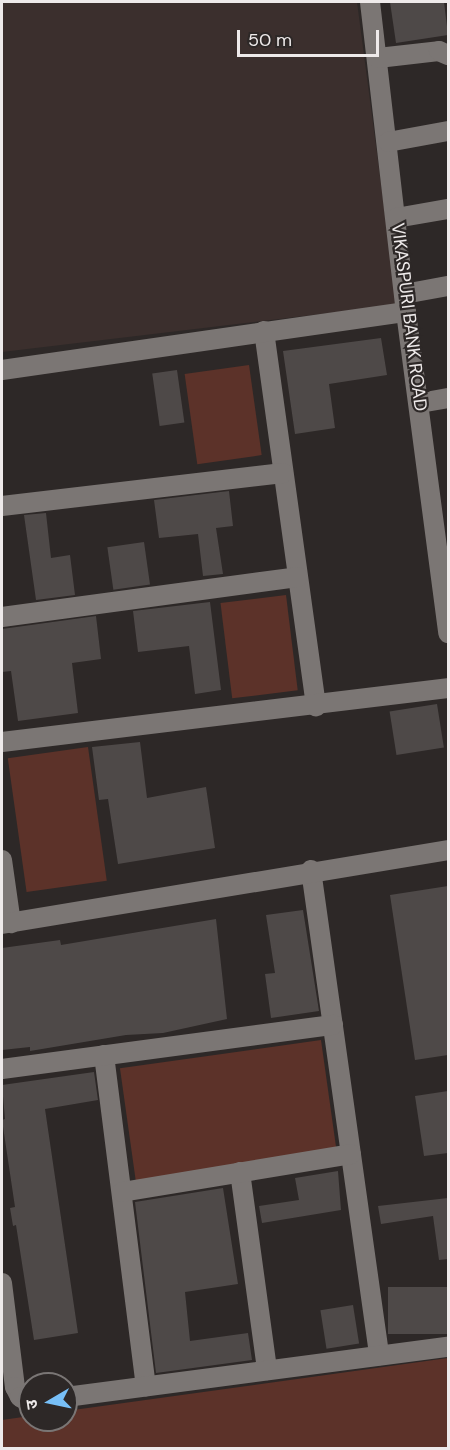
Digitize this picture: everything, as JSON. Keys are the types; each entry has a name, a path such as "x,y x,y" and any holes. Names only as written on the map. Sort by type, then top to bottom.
{"street":[{"name":"VIKASPURI BANK ROAD","path":"370,2 405,303 420,403 442,520 448,633"},
{"path":"378,58 439,51 448,55"},
{"path":"388,142 448,131"},
{"path":"396,218 448,209"},
{"path":"2,370 264,331 405,303 448,286"},
{"path":"264,331 316,706"},
{"path":"420,403 448,399"},
{"path":"2,506 283,473"},
{"path":"2,617 297,577"},
{"path":"2,741 316,706 448,688"},
{"path":"2,860 6,924 311,870 448,850"},
{"path":"311,870 379,1355"},
{"path":"2,1069 333,1025"},
{"path":"104,1055 146,1386"},
{"path":"122,1192 351,1154"},
{"path":"240,1172 267,1370"},
{"path":"2,1283 15,1387 18,1393"},
{"path":"78,1395 448,1347"}],"shaded area":[{"path":"2,2 357,2 397,305 2,352"},
{"path":"249,365 262,455 197,464 185,374"},
{"path":"286,595 298,690 232,698 220,603"},
{"path":"88,747 107,881 27,892 8,758"},
{"path":"321,1040 337,1153 136,1181 120,1068"},
{"path":"448,1358 448,1448 2,1448 2,1420 18,1418 18,1432 78,1432 78,1409"}],"building":[{"path":"390,2 444,2 448,35 396,43"},
{"path":"381,338 387,375 329,384 335,428 295,434 283,351"},
{"path":"177,370 184,422 160,426 152,373"},
{"path":"229,491 233,526 216,528 223,574 203,576 198,534 159,538 154,500"},
{"path":"46,513 51,558 70,555 75,595 36,600 24,515"},
{"path":"144,542 150,585 113,590 107,547"},
{"path":"210,602 221,690 195,694 189,646 138,652 133,611"},
{"path":"96,616 101,659 72,663 78,713 18,721 11,671 2,672 2,629"},
{"path":"437,704 444,747 396,755 390,712"},
{"path":"140,742 147,798 206,787 215,848 118,864 108,799 99,800 92,747"},
{"path":"448,886 448,1055 415,1060 390,895"},
{"path":"303,910 319,1011 271,1018 265,974 275,973 266,915"},
{"path":"216,919 227,1019 163,1033 126,1035 30,1051 30,1047 2,1050 2,948 60,940 61,945"},
{"path":"94,1072 98,1100 45,1109 78,1333 34,1340 16,1225 13,1226 10,1208 15,1207 2,1120 5,1119 2,1085"},
{"path":"448,1091 448,1153 424,1156 415,1096"},
{"path":"338,1171 341,1210 262,1223 259,1206 299,1200 295,1178"},
{"path":"223,1188 238,1284 185,1292 190,1341 248,1333 252,1360 156,1373 135,1202"},
{"path":"448,1198 448,1259 439,1260 433,1216 381,1224 378,1206"},
{"path":"388,1287 448,1287 448,1334 388,1334"},
{"path":"353,1305 359,1344 327,1349 320,1310"}]}
